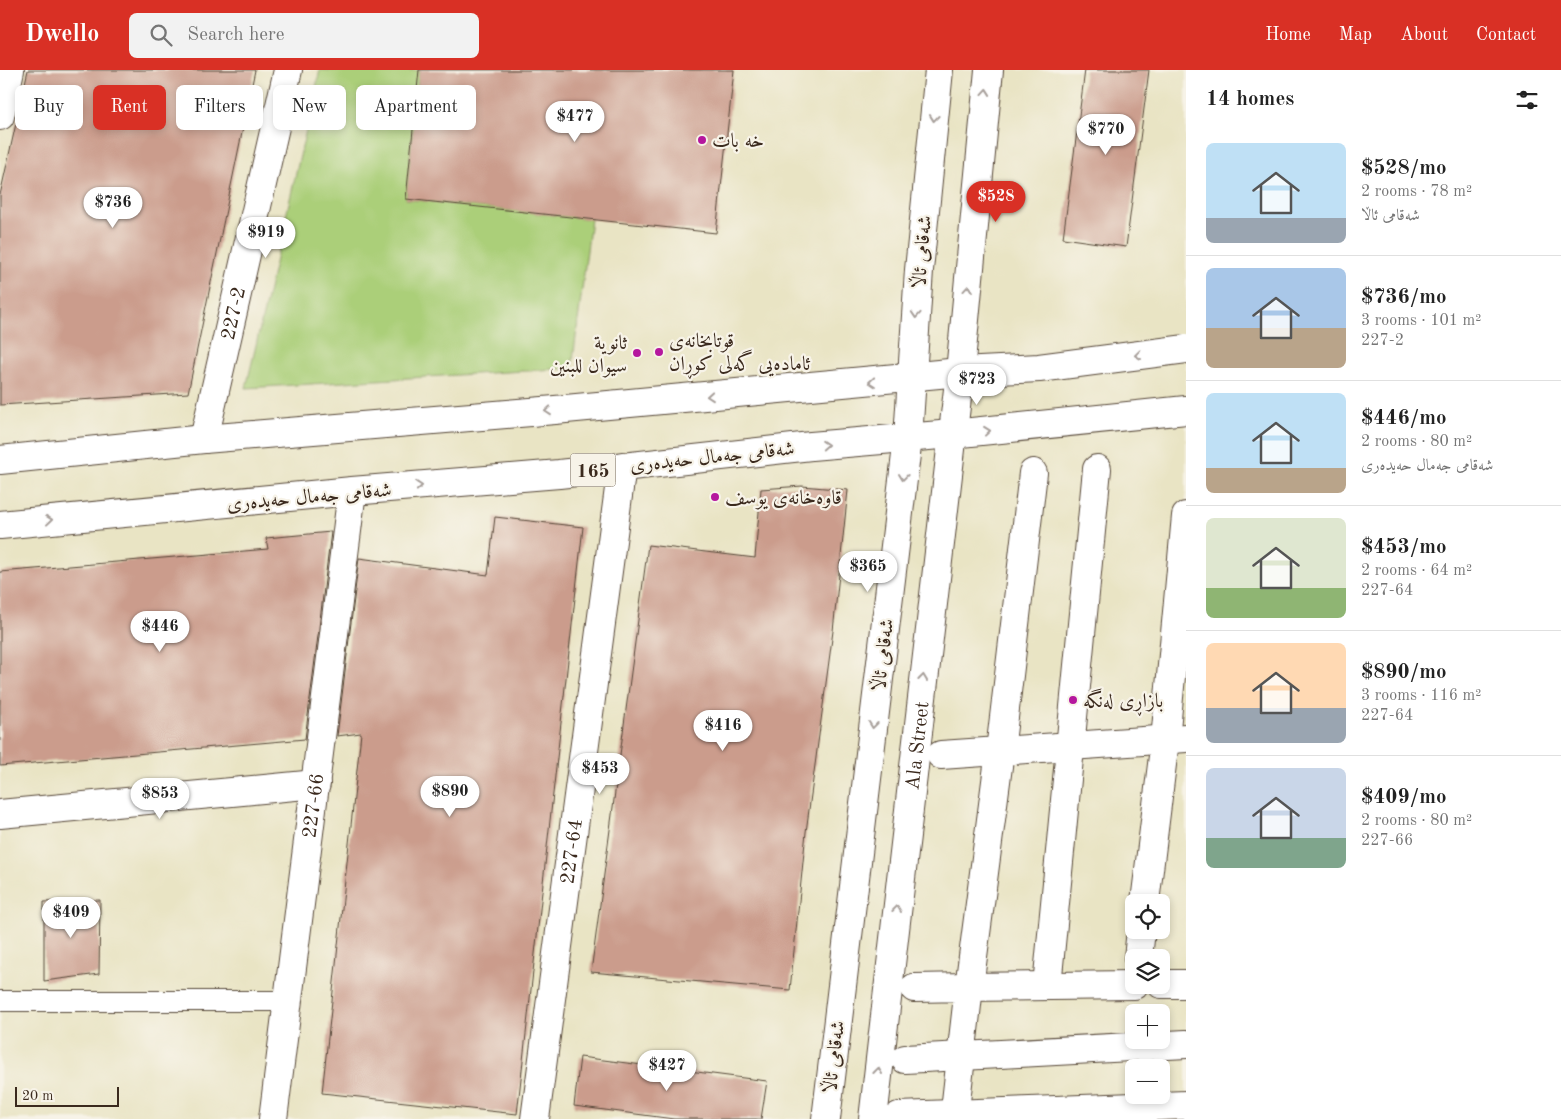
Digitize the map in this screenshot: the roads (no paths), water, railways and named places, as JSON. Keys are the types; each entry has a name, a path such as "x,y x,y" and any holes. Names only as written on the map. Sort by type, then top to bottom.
{"street":[{"path":"0,116 10,70"},
{"name":"227-2","path":"204,439 288,70"},
{"name":"شه‌قامی ئاڵا","path":"826,1119 908,438 919,270 939,70"},
{"path":"960,372 988,70"},
{"path":"0,460 204,439 911,378 960,372 1039,368 1186,349"},
{"name":"Ala Street","path":"886,1117 952,434 960,372"},
{"name":"شەقامی جەمال حەیدەری","path":"0,525 352,491 559,474 811,446 952,434 1186,410"},
{"name":"227-64","path":"535,1119 622,466"},
{"path":"1047,986 1097,469"},
{"path":"954,1116 1033,473"},
{"name":"227-66","path":"273,1119 352,491"},
{"path":"1146,894 1175,739 1186,516"},
{"path":"941,755 1175,739"},
{"path":"0,814 316,784"},
{"path":"1170,984 1186,984"},
{"path":"914,988 1125,985"},
{"path":"906,1059 1186,1044"},
{"path":"886,1117 954,1116 1186,1105"}],"lane":[{"path":"0,1001 288,1000"}],"place":[{"name":"خه بات","path":"702,140"},
{"name":"قوتابخانەی ئامادەیی گەلی کوڕان","path":"659,352"},
{"name":"ثانوية سيوان للبنين","path":"637,353"},
{"name":"قاوەخانەی یوسف","path":"715,497"},
{"name":"بازاڕی لەنگە","path":"1073,700"}]}
